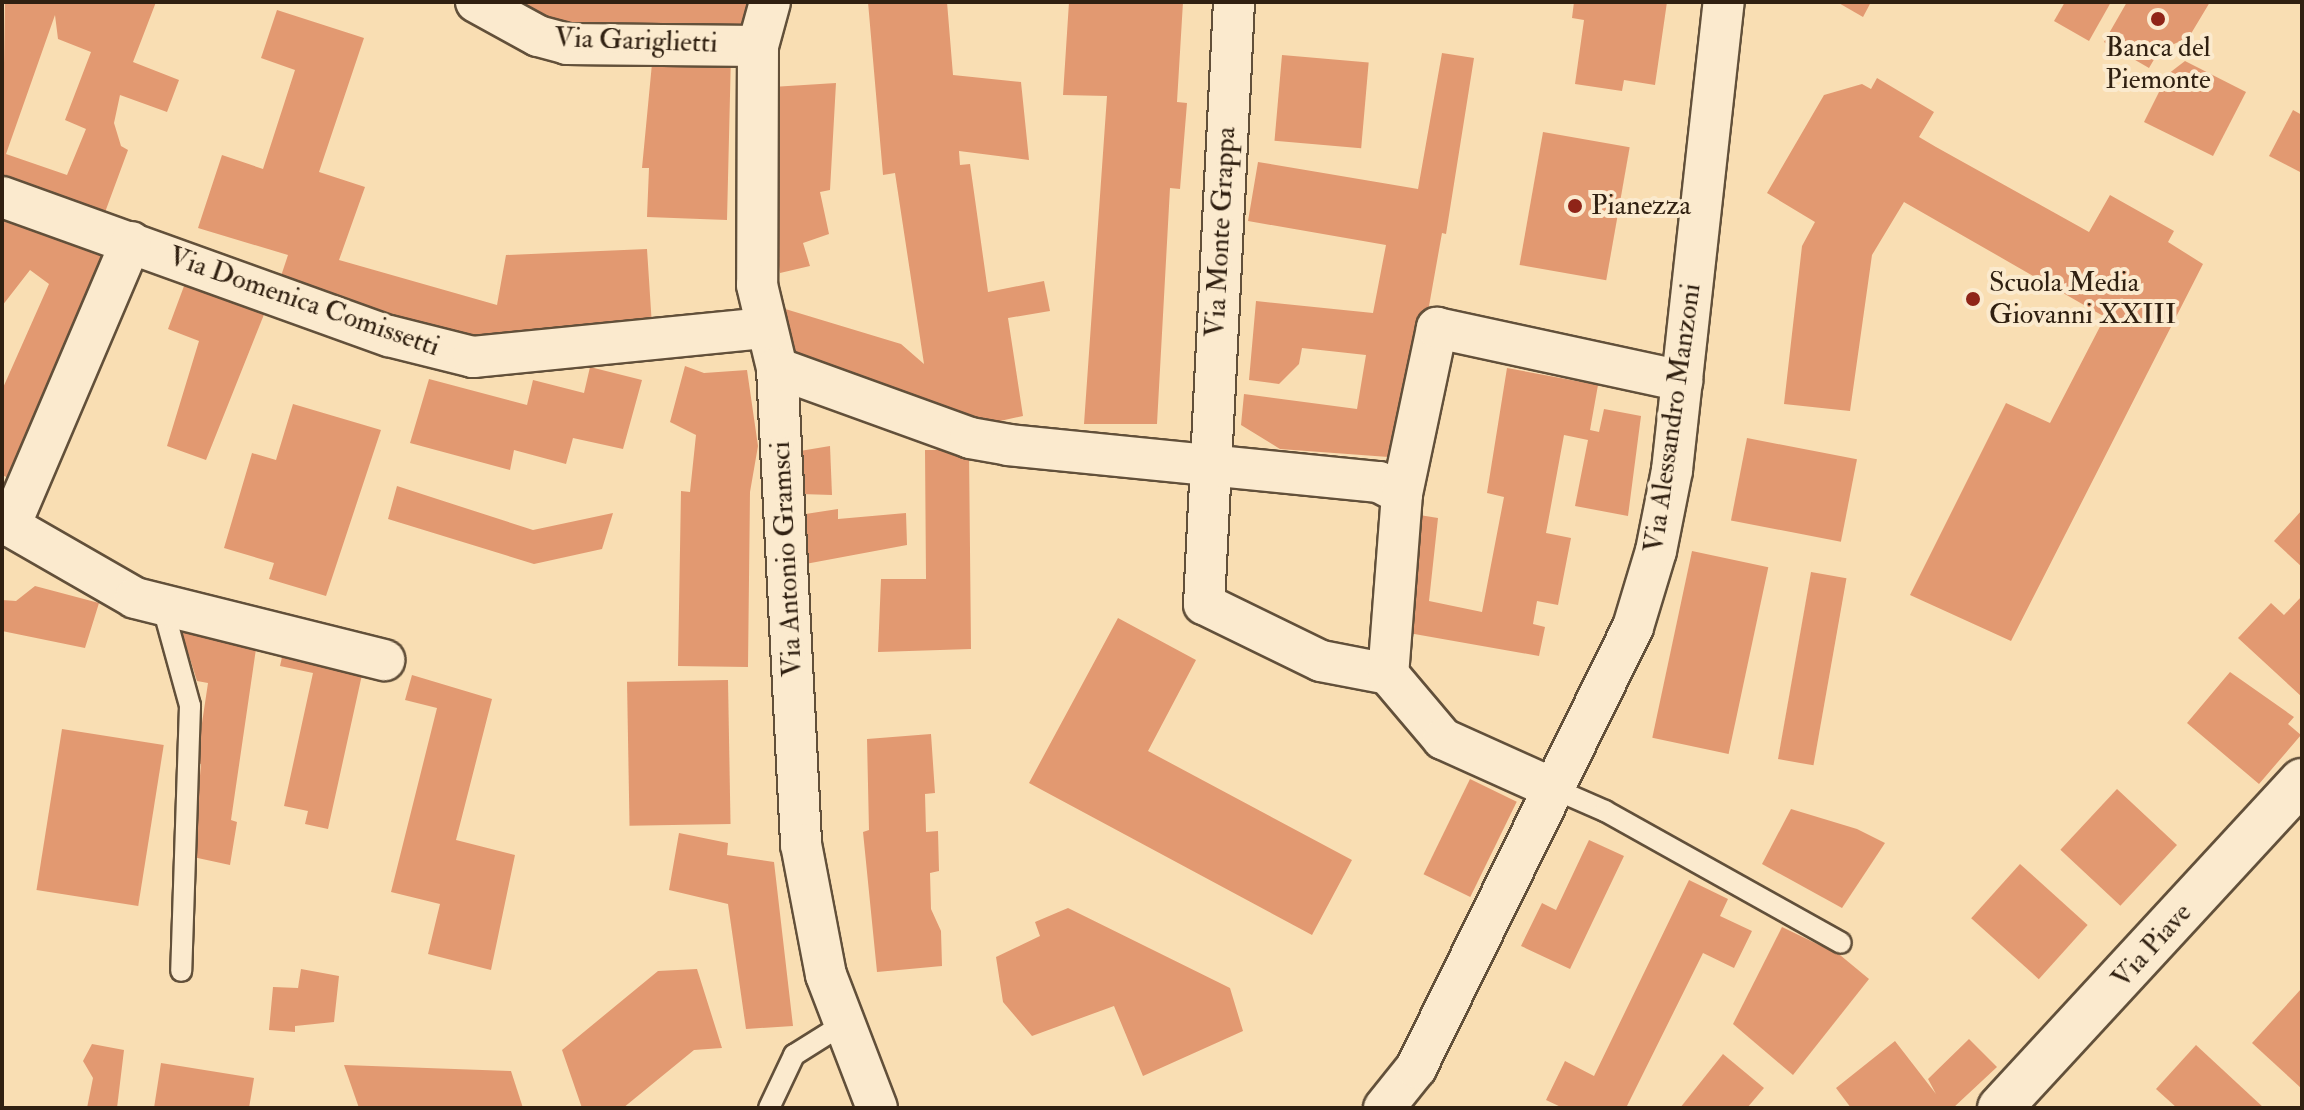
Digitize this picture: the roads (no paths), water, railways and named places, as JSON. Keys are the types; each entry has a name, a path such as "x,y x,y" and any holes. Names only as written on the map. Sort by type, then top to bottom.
{"main road":[{"name":"Via Piave","path":"2000,1108 2302,781"}],"street":[{"name":"Via Gariglietti","path":"476,2 538,36 567,44 758,46"},
{"name":"Via Antonio Gramsci","path":"770,2 758,46 757,285 777,368 801,844 826,975 877,1108"},
{"name":"Via Monte Grappa","path":"1234,2 1204,604 1321,661 1388,674"},
{"name":"Via Alessandro Manzoni","path":"1384,1108 1416,1068 1550,787 1633,627 1656,551 1682,381 1724,2"},
{"name":"Via Domenica Comissetti","path":"2,197 389,336 473,357 766,328"},
{"name":"Via Domenica Comissetti","path":"131,242 10,526 135,598 384,660"},
{"path":"1550,787 1443,739 1388,674 1402,494 1437,328 1682,381"},
{"path":"777,368 970,438 1379,482 1402,494"}],"lane":[{"path":"162,604 190,706 181,971"},
{"path":"1550,787 1605,811 1841,943"},
{"path":"769,1108 794,1055 845,1023"}],"place":[{"name":"Banca del Piemonte","path":"2158,19"},
{"name":"Pianezza","path":"1575,206"},
{"name":"Scuola Media Giovanni XXIII","path":"1973,299"}]}
